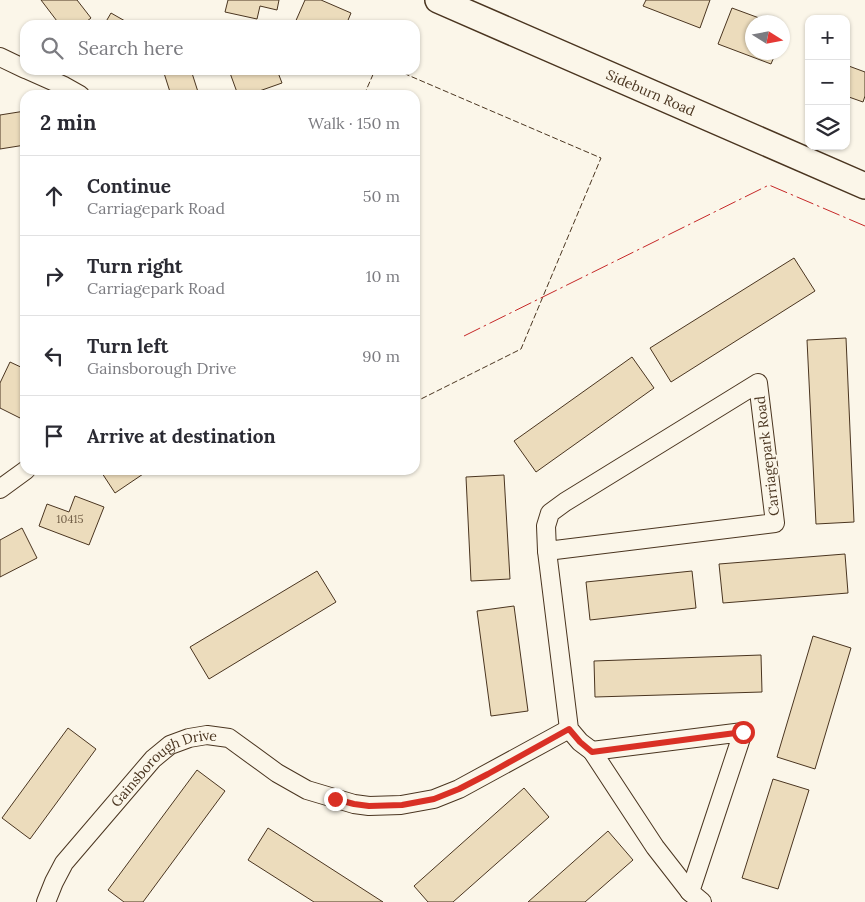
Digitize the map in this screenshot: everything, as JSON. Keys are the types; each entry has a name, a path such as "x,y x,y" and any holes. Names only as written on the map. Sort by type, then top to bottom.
{"street":[{"name":"Sideburn Road","path":"438,0 865,186"},
{"path":"0,57 20,66"},
{"path":"40,75 71,90"},
{"name":"Carriagepark Road","path":"547,551 776,524 758,383 550,513 546,526 547,551 569,729"},
{"path":"0,489 20,474"},
{"path":"569,729 592,752 690,899"},
{"name":"Gainsborough Drive","path":"46,902 64,863 153,759 170,746 189,738 207,735 229,738 277,773 307,790 354,804 369,806 402,805 434,799 488,774 569,729"},
{"path":"592,752 743,732 690,899"}],"building":[{"path":"41,0 77,0 91,18 88,20 56,20"},
{"path":"228,0 279,0 277,10 260,6 257,19 225,12"},
{"path":"305,0 321,0 351,13 348,20 296,20"},
{"path":"646,0 710,0 700,28 643,6"},
{"path":"732,8 751,15 745,15 745,54 718,44"},
{"path":"111,13 123,20 107,20"},
{"path":"760,60 773,60 771,64"},
{"path":"850,66 865,72 865,96 863,102 850,97"},
{"path":"165,75 193,75 197,90 169,90"},
{"path":"231,75 279,75 282,83 262,90 236,90"},
{"path":"20,112 20,146 0,149 0,115"},
{"path":"794,258 815,291 671,382 650,348"},
{"path":"846,338 854,522 816,524 807,340"},
{"path":"632,357 654,388 536,472 514,441"},
{"path":"10,362 20,367 20,418 0,408 0,383"},
{"path":"103,475 142,475 115,493"},
{"path":"504,475 510,579 471,581 466,477"},
{"path":"75,496 104,507 89,545 39,526 47,504 69,512"},
{"path":"22,528 37,558 0,577 0,540"},
{"path":"845,554 848,593 723,603 719,564"},
{"path":"317,571 336,602 209,679 190,647"},
{"path":"692,571 696,608 590,620 586,582"},
{"path":"514,606 528,711 491,716 477,611"},
{"path":"813,636 851,648 815,769 777,757"},
{"path":"761,655 762,692 595,697 594,661"},
{"path":"68,728 96,749 30,839 2,818"},
{"path":"197,770 225,791 143,902 124,902 108,890"},
{"path":"773,779 809,790 778,889 742,878"},
{"path":"524,788 549,817 453,902 428,902 414,886"},
{"path":"268,828 383,902 314,902 248,860"},
{"path":"608,831 633,860 585,902 528,902"}],"fence":[{"path":"366,90 373,75"},
{"path":"408,75 601,158 521,349 420,400"}],"power":[{"path":"464,336 769,185 865,226"}],"route":[{"path":"335,799 369,806 402,805 434,799 488,774 569,729 592,752 743,732"}]}
